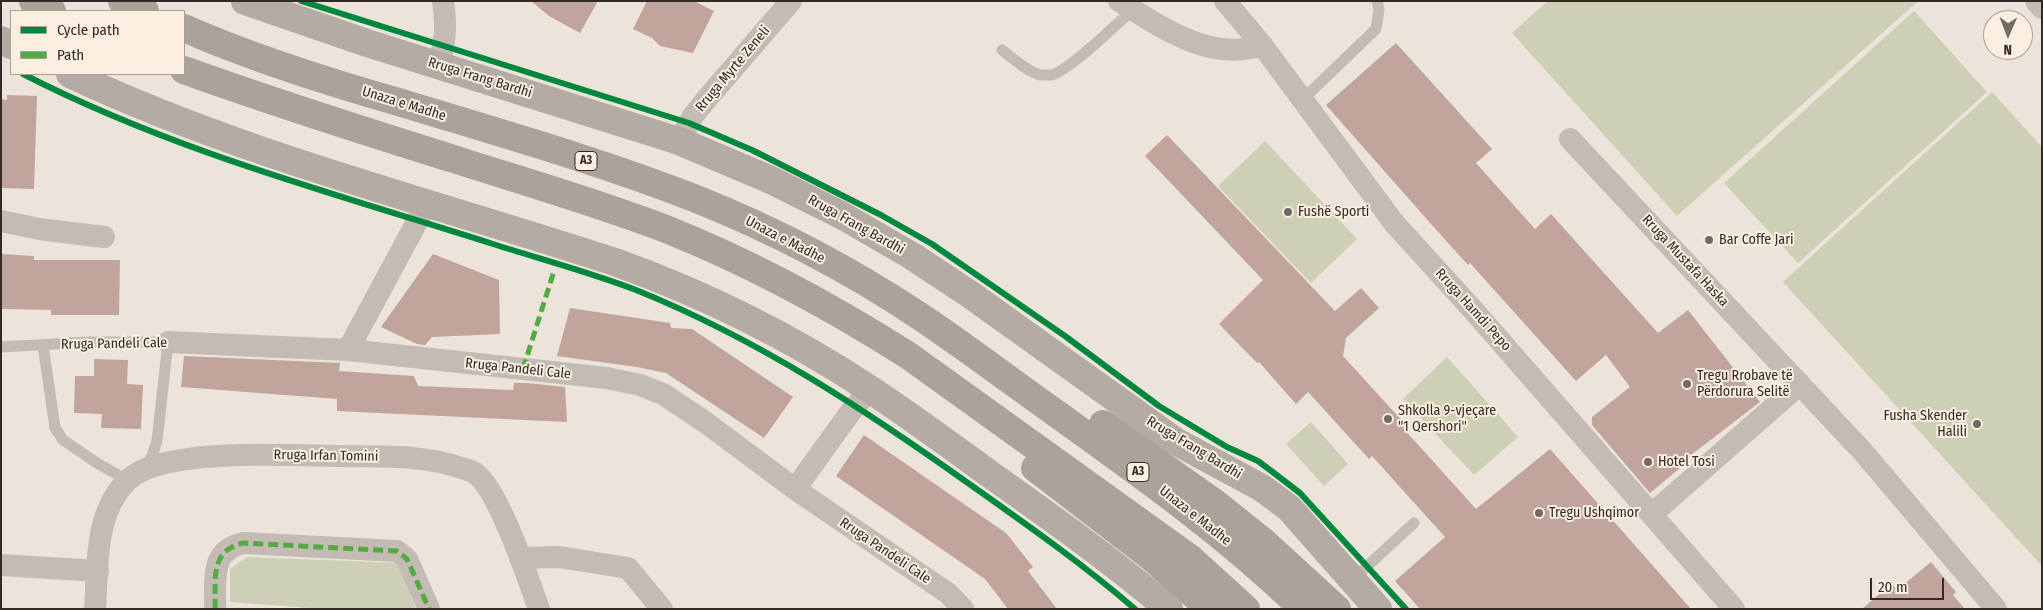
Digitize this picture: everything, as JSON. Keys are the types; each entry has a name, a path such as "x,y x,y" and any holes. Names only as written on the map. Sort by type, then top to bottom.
{"highway":[{"path":"33,1 50,10"},
{"path":"122,1 143,10"},
{"name":"Unaza e Madhe","path":"185,28 270,62 608,168 700,201 740,217 839,268 920,316 1178,501 1230,542 1303,609"},
{"path":"185,70 286,107 541,186 666,229 800,291 863,327 935,375 1190,558 1246,609"},
{"path":"964,347 1018,363 1215,503 1265,542 1337,609"},
{"path":"935,375 958,413 1019,456 1117,531 1210,609"}],"main road":[{"name":"Rruga Frang Bardhi","path":"245,1 291,18 679,141 770,180 843,216 912,256 971,294 1176,441 1262,488 1283,503 1378,609"},
{"path":"72,75 157,112 226,138 427,203 518,230 658,278 764,327 870,390 1093,548 1169,609"}],"street":[{"path":"439,65 446,38 443,1"},
{"name":"Rruga Myrte Zeneli","path":"679,141 693,116 705,101 791,1"},
{"name":"Rruga Hamdi Pepo","path":"1225,1 1262,45 1394,223 1474,311 1734,609"},
{"path":"2036,1 2042,8"},
{"path":"1126,6 1190,41 1211,48 1232,51 1247,50 1262,45"},
{"name":"Rruga Mustafa Haska","path":"1570,139 1864,453 1996,609"},
{"path":"348,350 427,203"},
{"path":"1,222 104,237"},
{"name":"Rruga Pandeli Cale","path":"168,342 348,350 607,378 640,385 664,394 705,422 795,489 949,594 963,609"},
{"path":"1652,514 1800,384"},
{"path":"795,489 852,410 870,390"},
{"name":"Rruga Irfan Tomini","path":"136,475 193,458 246,454 418,458 451,464 475,473 493,495 539,609"},
{"path":"95,609 103,520 113,500 136,475"},
{"path":"215,609 216,569 220,556 230,546 243,543 397,551 407,559 429,609"},
{"path":"520,558 559,557 628,568 662,609"},
{"path":"2,563 98,571"}],"lane":[{"path":"1302,100 1376,29 1379,10 1377,1"},
{"path":"1002,50 1034,72 1042,75 1052,75 1063,69 1087,50 1126,6"},
{"name":"Rruga Pandeli Cale","path":"1,347 89,342 168,342"},
{"path":"43,345 55,428 63,440 96,463 136,475 152,456 157,441 168,342"},
{"path":"1352,580 1414,523"}],"green space":[{"path":"1548,1 1918,1 1677,216 1512,33"},
{"path":"1914,11 1987,92 1798,263 1724,183"},
{"name":"Fusha Skender Halili","path":"1992,92 2042,147 2042,566 1783,282"},
{"name":"Fushë Sporti","path":"1265,141 1357,239 1311,283 1218,186"},
{"path":"1447,357 1518,437 1474,475 1403,399"},
{"path":"1311,422 1348,464 1324,486 1286,444"},
{"path":"247,557 399,563 416,609 323,609 230,602 230,569"}],"building":[{"path":"531,1 598,1 580,33 549,16"},
{"path":"647,1 694,1 714,11 693,53 660,46 652,38 633,29"},
{"path":"1396,43 1492,149 1476,163 1535,229 1551,214 1658,333 1688,310 1760,402 1678,465 1680,468 1650,493 1592,425 1592,417 1630,387 1606,355 1576,381 1470,263 1468,265 1326,105"},
{"path":"7,95 37,96 34,189 1,188 1,99 7,100"},
{"path":"1167,135 1335,311 1361,288 1379,308 1346,338 1343,356 1406,425 1403,428 1476,509 1550,449 1691,609 1420,609 1395,581 1445,537 1372,456 1369,459 1308,392 1296,404 1259,362 1257,363 1219,324 1263,280 1145,156"},
{"path":"1,254 34,256 34,260 120,260 119,315 51,315 51,310 1,309"},
{"path":"433,254 499,280 500,334 432,337 425,345 417,344 381,327"},
{"path":"570,308 670,323 671,328 692,329 793,397 764,438 666,373 557,356"},
{"path":"184,356 340,363 339,371 414,376 418,386 513,390 514,383 527,383 565,387 567,422 337,411 337,399 181,387"},
{"path":"94,359 128,360 127,384 143,385 141,429 101,428 102,414 74,413 75,376 94,376"},
{"path":"864,435 1006,533 1033,567 1028,571 1057,609 1008,609 985,579 836,476"},
{"path":"1931,562 1956,592 1953,595 1965,609 1862,609 1892,583 1897,590"}],"marked path":[{"path":"523,369 554,271"},
{"path":"215,609 215,577 219,560 232,547 243,543 397,551 407,559 429,609"}],"cycle path":[{"path":"301,1 689,123 752,150 881,215 932,244 1065,336 1159,406 1227,447 1258,461 1274,473 1300,493 1406,609"},
{"path":"25,75 137,126 195,148 254,169 600,277 636,290 726,331 812,379 894,432 1056,547 1135,609"}],"place":[{"name":"Fushë Sporti","path":"1288,212"},
{"name":"Bar Coffe Jari","path":"1709,240"},
{"name":"Tregu Rrobave të Përdorura Selitë","path":"1687,384"},
{"name":"Shkolla 9-vjeçare \"1 Qershori\"","path":"1388,419"},
{"name":"Fusha Skender Halili","path":"1977,424"},
{"name":"Hotel Tosi","path":"1648,462"},
{"name":"Tregu Ushqimor","path":"1539,513"}]}
